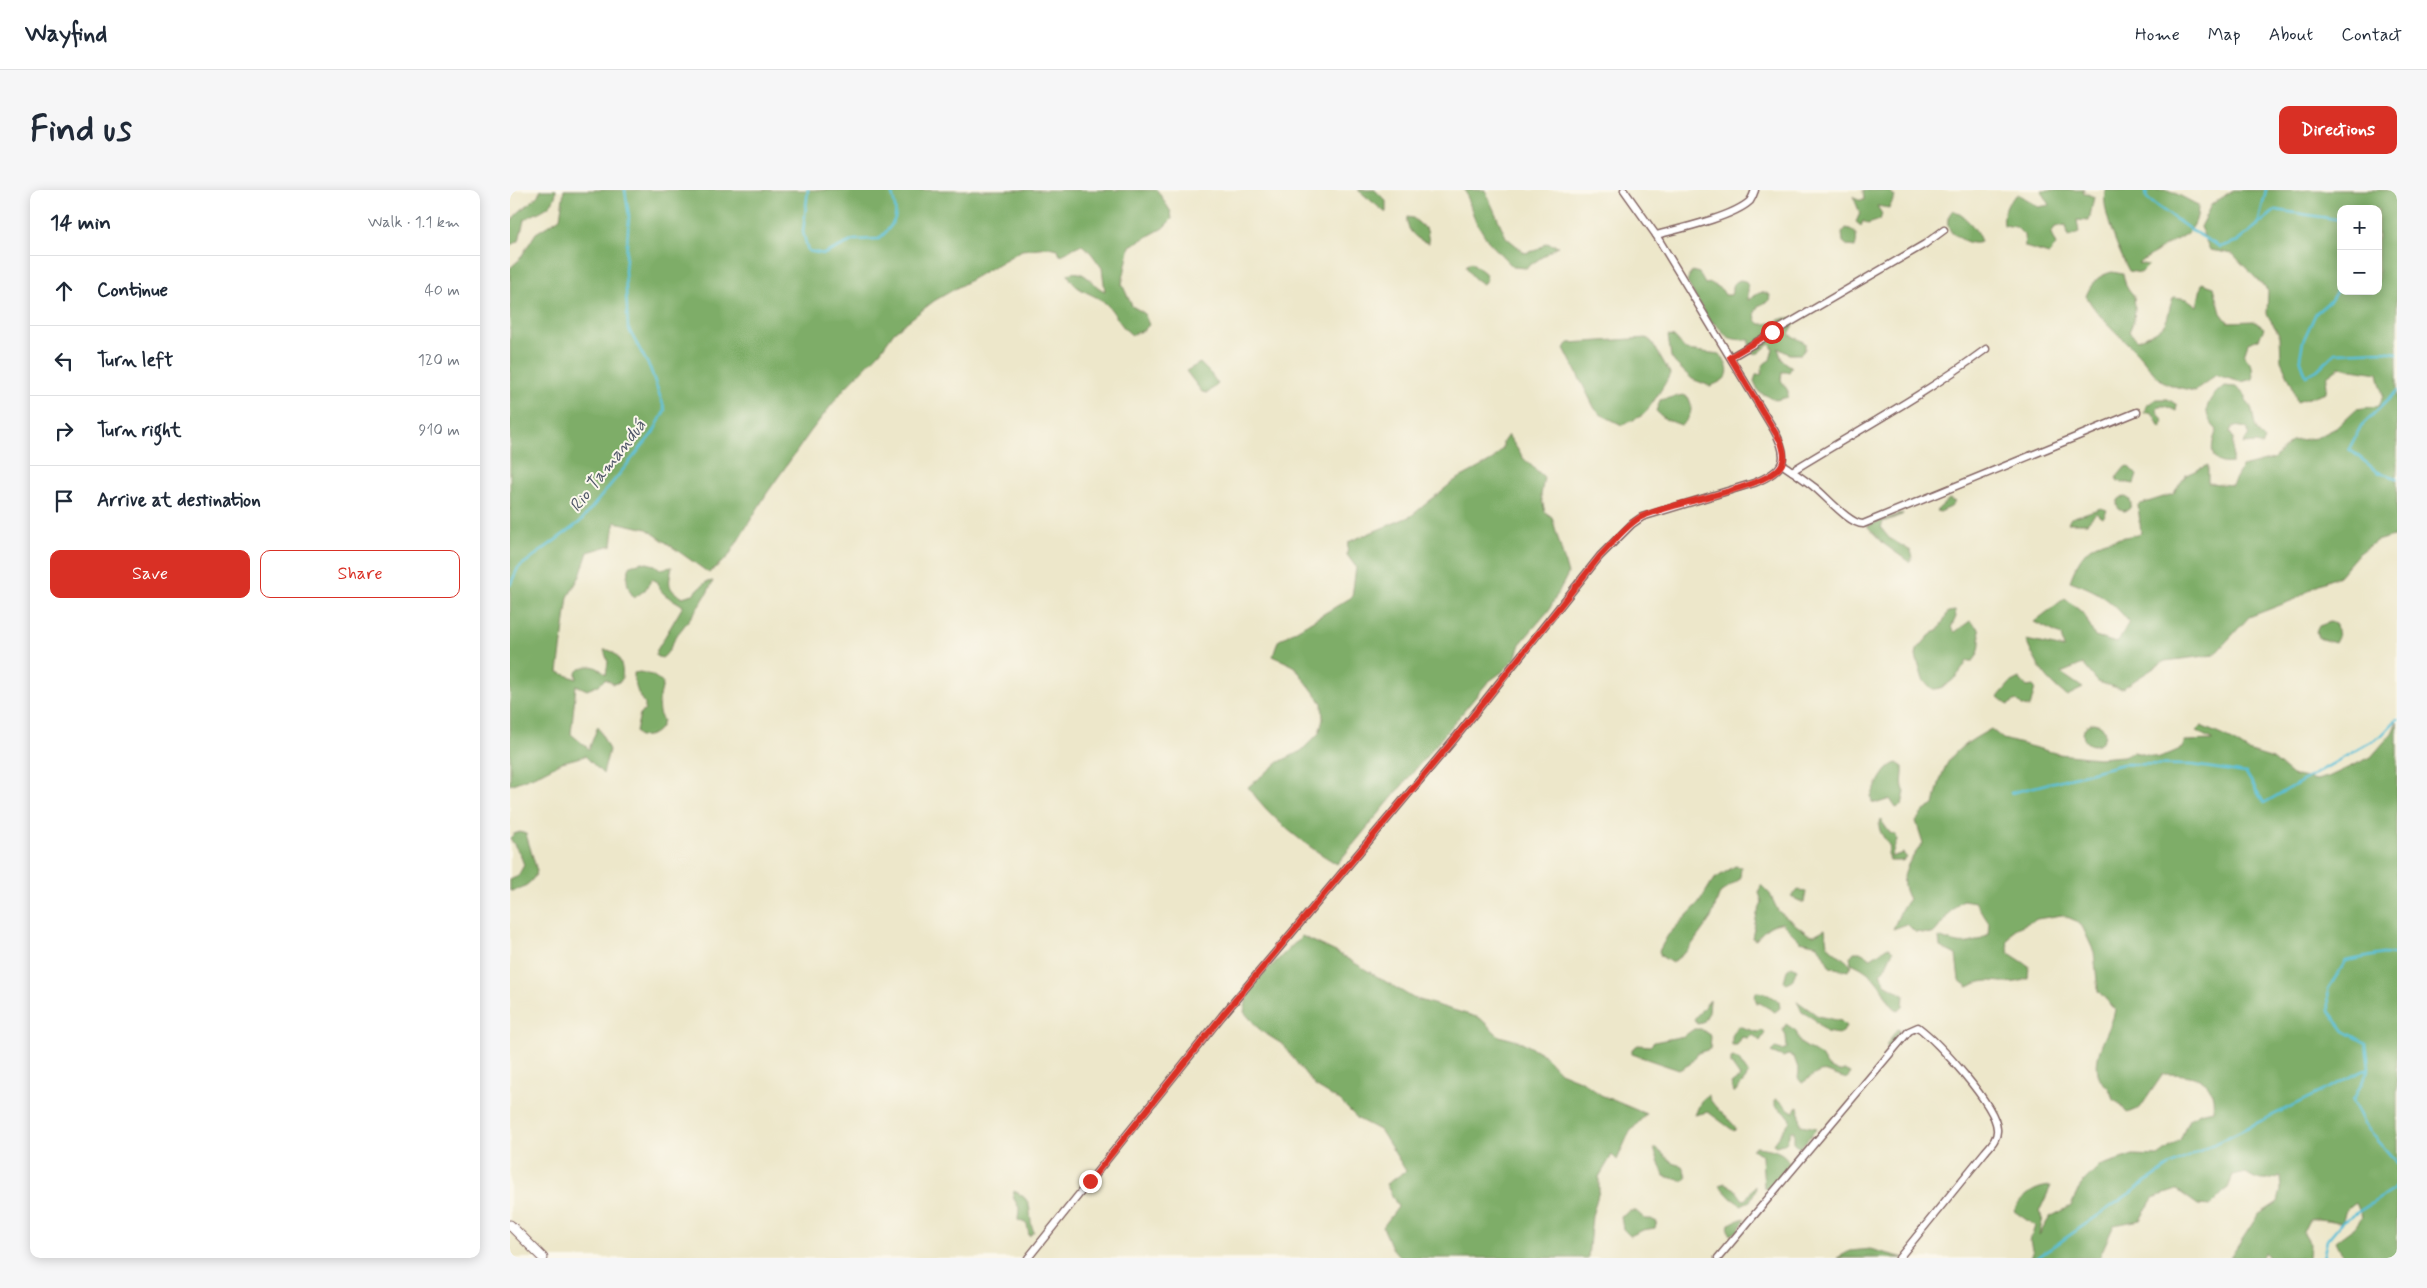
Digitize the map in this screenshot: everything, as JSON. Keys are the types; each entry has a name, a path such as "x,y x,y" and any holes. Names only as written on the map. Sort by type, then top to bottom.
{"street":[{"path":"1028,1258 1222,1016 1456,737 1594,564 1620,535 1642,517 1754,483 1771,476 1782,464 1784,450 1781,442 1656,236 1624,190"},
{"path":"1656,236 1730,211 1749,201 1755,190"},
{"path":"1730,357 1925,244 1944,230"},
{"path":"1792,471 1879,419 1986,350"},
{"path":"1782,464 1815,488 1851,520 1858,524 1863,524 2137,412"},
{"path":"1718,1258 1778,1186 1797,1167 1904,1037 1914,1027 1918,1027 1942,1048 1976,1090 1995,1116 1997,1129 1996,1138 1900,1258"},
{"path":"510,1225 543,1258"}],"green space":[{"path":"541,190 556,190 553,201 545,209 524,220 519,241 510,245 510,225 512,220"},
{"path":"564,190 1157,190 1171,212 1172,219 1163,228 1130,246 1122,284 1132,306 1144,313 1149,325 1144,330 1132,335 1123,327 1104,302 1079,288 1071,280 1068,274 1079,273 1105,291 1102,268 1091,253 1082,245 1060,255 1058,249 1048,247 1022,250 934,301 894,332 880,352 844,389 811,431 767,493 728,557 709,573 647,529 615,522 612,545 588,552 580,576 568,597 558,672 577,679 576,673 584,667 591,666 599,669 606,675 608,662 604,650 609,650 620,661 622,677 620,682 614,684 605,679 599,685 587,690 576,685 571,734 589,749 598,726 609,750 603,774 585,756 562,762 541,773 510,785 510,268 519,260 536,233 560,218"},
{"path":"1358,190 1375,190 1386,201 1386,213"},
{"path":"1465,190 1485,190 1506,237 1525,253 1537,250 1546,243 1558,246 1526,268 1513,267 1488,241 1475,220"},
{"path":"1863,190 1889,190 1895,197 1889,208 1877,206 1882,214 1880,220 1868,224 1863,221 1861,226 1856,222 1860,213 1853,196 1858,200 1864,200"},
{"path":"2041,190 2084,190 2083,192 2094,197 2089,221 2077,220 2079,233 2068,237 2066,225 2055,227 2051,234 2056,245 2049,254 2025,247 2024,235 2016,227 2004,225 2006,207 2018,194 2038,207 2050,205"},
{"path":"2105,190 2169,190 2198,205 2196,221 2193,227 2184,235 2138,263 2149,265 2141,273 2129,271 2120,253 2108,219 2104,198"},
{"path":"2233,190 2397,190 2397,535 2376,541 2357,555 2339,576 2317,585 2296,599 2249,617 2214,655 2165,661 2121,689 2098,682 2083,664 2061,673 2083,688 2067,696 2042,671 2026,640 2064,648 2061,635 2034,622 2065,598 2084,614 2095,637 2117,643 2129,622 2116,607 2103,597 2088,588 2070,581 2076,566 2089,549 2105,541 2141,533 2138,505 2173,494 2186,475 2208,465 2208,483 2232,485 2242,467 2273,459 2292,441 2316,438 2336,428 2356,409 2379,406 2383,396 2378,373 2339,367 2327,376 2326,392 2297,402 2292,385 2281,361 2280,336 2267,314 2268,291 2233,254 2210,250 2200,227 2211,205"},
{"path":"1953,210 1970,223 1977,232 1981,242 1973,243 1962,240 1952,233 1948,221 1949,215"},
{"path":"1407,217 1413,218 1427,230 1429,243 1420,240 1413,234 1408,226"},
{"path":"1846,228 1856,234 1855,247 1848,246 1843,242 1842,233"},
{"path":"1471,262 1485,273 1487,279 1483,284 1473,277 1466,266"},
{"path":"1693,271 1699,273 1705,284 1711,283 1722,290 1725,295 1731,295 1734,283 1740,280 1745,281 1748,286 1748,300 1761,293 1770,295 1769,301 1758,306 1755,313 1756,320 1760,324 1786,318 1790,318 1795,323 1789,334 1805,343 1805,349 1801,354 1789,354 1778,348 1782,360 1792,367 1789,372 1782,372 1781,380 1788,391 1788,397 1776,400 1759,392 1754,381 1756,375 1762,374 1763,367 1770,360 1773,349 1770,344 1756,354 1749,352 1750,340 1733,339 1725,335 1709,320 1687,282"},
{"path":"2112,272 2123,274 2126,286 2134,296 2134,320 2129,332 2138,340 2162,327 2167,319 2174,297 2187,299 2197,306 2202,283 2214,287 2221,313 2228,322 2254,321 2264,328 2259,339 2248,343 2244,355 2252,366 2253,379 2241,382 2216,375 2194,391 2173,386 2161,380 2103,319 2086,296 2096,280 2102,275"},
{"path":"1668,336 1674,337 1686,350 1720,354 1728,370 1726,377 1710,386 1692,379 1671,357"},
{"path":"1647,338 1652,342 1670,373 1644,414 1622,425 1600,414 1595,409 1564,348 1569,343"},
{"path":"1200,363 1218,384 1208,393 1202,392 1186,371"},
{"path":"2224,386 2236,387 2246,396 2257,430 2265,440 2262,446 2256,443 2243,444 2249,434 2247,428 2234,426 2230,431 2233,438 2232,463 2219,462 2213,454 2213,442 2217,430 2208,418 2207,412 2209,402"},
{"path":"1683,395 1688,397 1691,409 1687,420 1681,425 1665,419 1656,411 1660,400"},
{"path":"2156,399 2168,399 2177,405 2176,411 2166,406 2158,406 2157,411 2164,422 2160,428 2154,415 2150,412 2144,413 2146,406"},
{"path":"1508,435 1524,459 1544,477 1541,496 1545,512 1552,517 1568,574 1549,610 1520,644 1515,659 1488,682 1337,864 1312,848 1278,821 1248,787 1279,762 1301,751 1319,733 1323,719 1322,703 1294,666 1273,656 1278,641 1352,597 1356,567 1347,555 1348,542 1411,516 1454,481 1493,460 1503,448 1503,442"},
{"path":"2128,466 2137,475 2134,484 2118,481 2116,478"},
{"path":"2124,497 2129,499 2131,504 2129,509 2124,511 2119,509 2117,504 2119,499"},
{"path":"1949,499 1955,502 1951,507 1940,512 1936,511"},
{"path":"2101,508 2107,510 2103,518 2096,513 2087,523 2068,523 2071,518"},
{"path":"1903,513 1883,522 1881,528 1889,538 1911,551 1913,557 1909,562 1884,544 1867,526"},
{"path":"643,562 655,565 660,569 672,567 670,577 671,588 682,597 693,594 706,582 713,581 703,601 678,633 668,652 662,658 656,656 657,650 683,606 664,594 658,582 652,579 645,590 634,598 628,586 628,574 631,565"},
{"path":"1955,611 1956,617 1951,628 1955,632 1970,621 1979,629 1979,650 1976,658 1973,661 1967,661 1952,680 1942,687 1931,689 1923,680 1916,656 1917,650 1929,636 1939,629 1948,612"},
{"path":"2330,622 2336,624 2338,637 2335,643 2318,638 2316,632 2319,626"},
{"path":"640,672 652,675 663,683 659,707 660,716 663,720 662,724 658,731 648,736 639,736 636,731 640,714 645,710 645,704 638,694 634,677 634,673"},
{"path":"2019,678 2027,687 2033,686 2035,688 2030,707 2022,706 2016,700 2008,705 1998,697 2011,682"},
{"path":"2397,722 2397,1258 2344,1258 2336,1241 2355,1227 2362,1217 2356,1203 2346,1210 2342,1222 2318,1219 2309,1220 2303,1232 2310,1244 2309,1258 2269,1258 2265,1252 2261,1258 2230,1258 2258,1215 2278,1202 2281,1190 2280,1176 2263,1180 2246,1173 2233,1176 2228,1188 2210,1206 2198,1205 2177,1190 2153,1198 2140,1220 2114,1225 2099,1258 2031,1258 2033,1253 2030,1241 2035,1226 2014,1211 2029,1193 2039,1188 2051,1186 2039,1212 2043,1218 2039,1235 2050,1217 2071,1206 2081,1184 2099,1166 2133,1155 2158,1156 2180,1140 2189,1119 2200,1113 2213,1110 2213,1099 2211,1090 2199,1079 2191,1076 2163,1074 2140,1108 2127,1113 2119,1103 2113,1100 2109,1089 2100,1079 2097,1068 2100,1051 2115,1009 2098,991 2094,952 2083,928 2074,920 2062,915 2037,919 2014,929 2007,941 2009,953 2029,966 2028,978 2012,982 1985,981 1968,987 1959,980 1956,955 1940,947 1939,937 1952,942 1970,943 1988,934 1989,923 1975,902 1963,900 1958,903 1933,934 1915,932 1907,924 1893,929 1902,908 1909,899 1904,884 1906,869 1923,843 1916,821 1924,811 1934,805 1941,777 1951,758 1966,744 1991,729 2003,739 2059,754 2098,758 2123,756 2134,752 2160,758 2182,748 2185,741 2213,740 2196,731 2201,726 2226,737 2248,751 2273,759 2292,775 2316,780 2328,777 2371,757 2392,733"},
{"path":"2094,723 2102,726 2105,734 2102,742 2094,745 2086,742 2083,734 2086,726"},
{"path":"1897,763 1903,767 1902,783 1905,792 1902,805 1896,808 1890,799 1878,803 1872,802 1871,796 1881,776 1888,768"},
{"path":"1880,819 1890,833 1896,835 1897,840 1891,857 1903,853 1907,858 1902,861 1890,861 1888,853 1890,847 1880,830"},
{"path":"520,832 526,834 537,871 527,885 510,891 510,880 518,876 524,865 520,854 510,838"},
{"path":"1735,866 1741,867 1740,879 1720,893 1711,918 1688,950 1672,963 1661,956 1659,951 1668,935 1699,903 1713,880"},
{"path":"1761,885 1770,894 1778,911 1808,934 1814,935 1825,929 1827,945 1851,965 1848,971 1830,967 1818,945 1800,941 1782,923 1774,924 1767,928 1756,940 1752,938 1757,914 1762,903 1759,892"},
{"path":"1797,890 1806,891 1804,903 1791,897"},
{"path":"1302,936 1338,953 1413,998 1480,1018 1499,1036 1522,1042 1543,1054 1560,1072 1582,1081 1601,1095 1646,1114 1629,1133 1617,1160 1612,1155 1599,1177 1599,1191 1592,1216 1588,1258 1401,1258 1392,1248 1383,1227 1398,1207 1386,1184 1406,1171 1381,1131 1358,1119 1340,1101 1315,1086 1282,1044 1261,1031 1244,1012 1249,988"},
{"path":"1888,947 1893,951 1885,968 1880,973 1885,984 1904,995 1903,1007 1897,1010 1873,978 1865,970 1851,963 1850,957 1854,952 1860,952 1871,958"},
{"path":"1792,966 1797,969 1792,981 1786,984 1784,981 1787,970"},
{"path":"1756,992 1774,998 1779,1002 1780,1008 1775,1012 1757,1003 1755,998"},
{"path":"1710,1000 1709,1012 1703,1023 1697,1024 1694,1019"},
{"path":"1797,1001 1818,1016 1841,1021 1846,1026 1843,1032 1838,1034 1826,1032 1814,1019 1802,1012"},
{"path":"1786,1024 1796,1031 1800,1043 1821,1056 1828,1067 1839,1072 1844,1070 1850,1073 1847,1079 1827,1072 1820,1072 1802,1083 1798,1078 1799,1071 1794,1057 1788,1055 1783,1057 1771,1052 1775,1048 1782,1050 1787,1048 1786,1036 1783,1030"},
{"path":"1738,1026 1765,1033 1760,1041 1753,1035 1748,1038 1742,1037 1737,1045 1732,1045 1732,1036"},
{"path":"1694,1029 1701,1029 1711,1036 1710,1049 1698,1053 1690,1064 1679,1070 1632,1054 1632,1049 1638,1045 1650,1046 1654,1042 1684,1036"},
{"path":"1897,1029 1900,1030 1887,1050 1887,1044"},
{"path":"1731,1058 1739,1060 1748,1073 1746,1079 1734,1093 1731,1084 1740,1077 1731,1064"},
{"path":"1708,1095 1714,1105 1734,1126 1736,1129 1734,1131 1708,1112 1695,1115 1701,1101"},
{"path":"1775,1099 1794,1112 1796,1107 1799,1108 1801,1125 1817,1128 1800,1148 1794,1143 1794,1131 1791,1131 1786,1143 1776,1146 1773,1144 1790,1121 1788,1115 1775,1106"},
{"path":"1756,1147 1778,1151 1789,1162 1790,1168 1770,1189 1764,1188 1762,1157 1761,1154 1752,1149"},
{"path":"1654,1149 1657,1149 1673,1163 1682,1166 1687,1177 1683,1181 1664,1176"},
{"path":"1725,1183 1735,1189 1743,1200 1746,1199 1755,1186 1756,1189 1750,1201 1741,1205 1731,1198 1719,1185"},
{"path":"1014,1191 1026,1199 1030,1209 1034,1232 1029,1236 1027,1224 1018,1220 1019,1208 1013,1197"},
{"path":"1630,1211 1636,1211 1645,1219 1657,1222 1655,1228 1643,1230 1630,1236 1623,1229 1621,1217"},
{"path":"1744,1218 1738,1231 1731,1235 1728,1230 1729,1224"},
{"path":"1870,1249 1904,1258 1837,1258 1850,1251"}],"waterway":[{"name":"Rio Tamanduá","path":"510,585 518,568 580,522 653,433 665,410 650,368 628,328 625,271 629,216 625,190"},
{"name":"Rio Tamanduá","path":"808,190 803,232 808,251 824,254 854,240 879,239 890,227 895,217 896,212 891,190"},
{"name":"Rio Tamanduá","path":"2146,190 2147,199 2191,230 2220,247 2238,241 2276,210 2337,219"},
{"path":"2258,225 2266,190"},
{"name":"Rio Tamanduá","path":"2337,290 2331,300 2316,313 2303,341 2300,358 2306,376 2317,370 2335,353 2383,351 2397,353"},
{"name":"Rio Tamanduá","path":"2397,391 2361,426 2349,449 2378,472 2397,478"},
{"path":"2011,793 2123,764 2192,765 2246,773 2264,803 2381,736 2397,719"},
{"name":"Rio Tamanduá","path":"2397,955 2383,954 2346,961 2328,989 2329,1011 2344,1031 2366,1043 2369,1068 2353,1101 2364,1124 2397,1163"},
{"path":"2037,1258 2169,1166 2369,1068"},
{"name":"Rio Tamanduá","path":"2323,1258 2327,1240 2342,1222 2393,1190 2397,1184"}],"route":[{"path":"1090,1181 1222,1016 1456,737 1600,556 1620,535 1642,517 1754,483 1771,476 1777,471 1784,457 1781,442 1743,382 1730,357 1772,332"}]}
